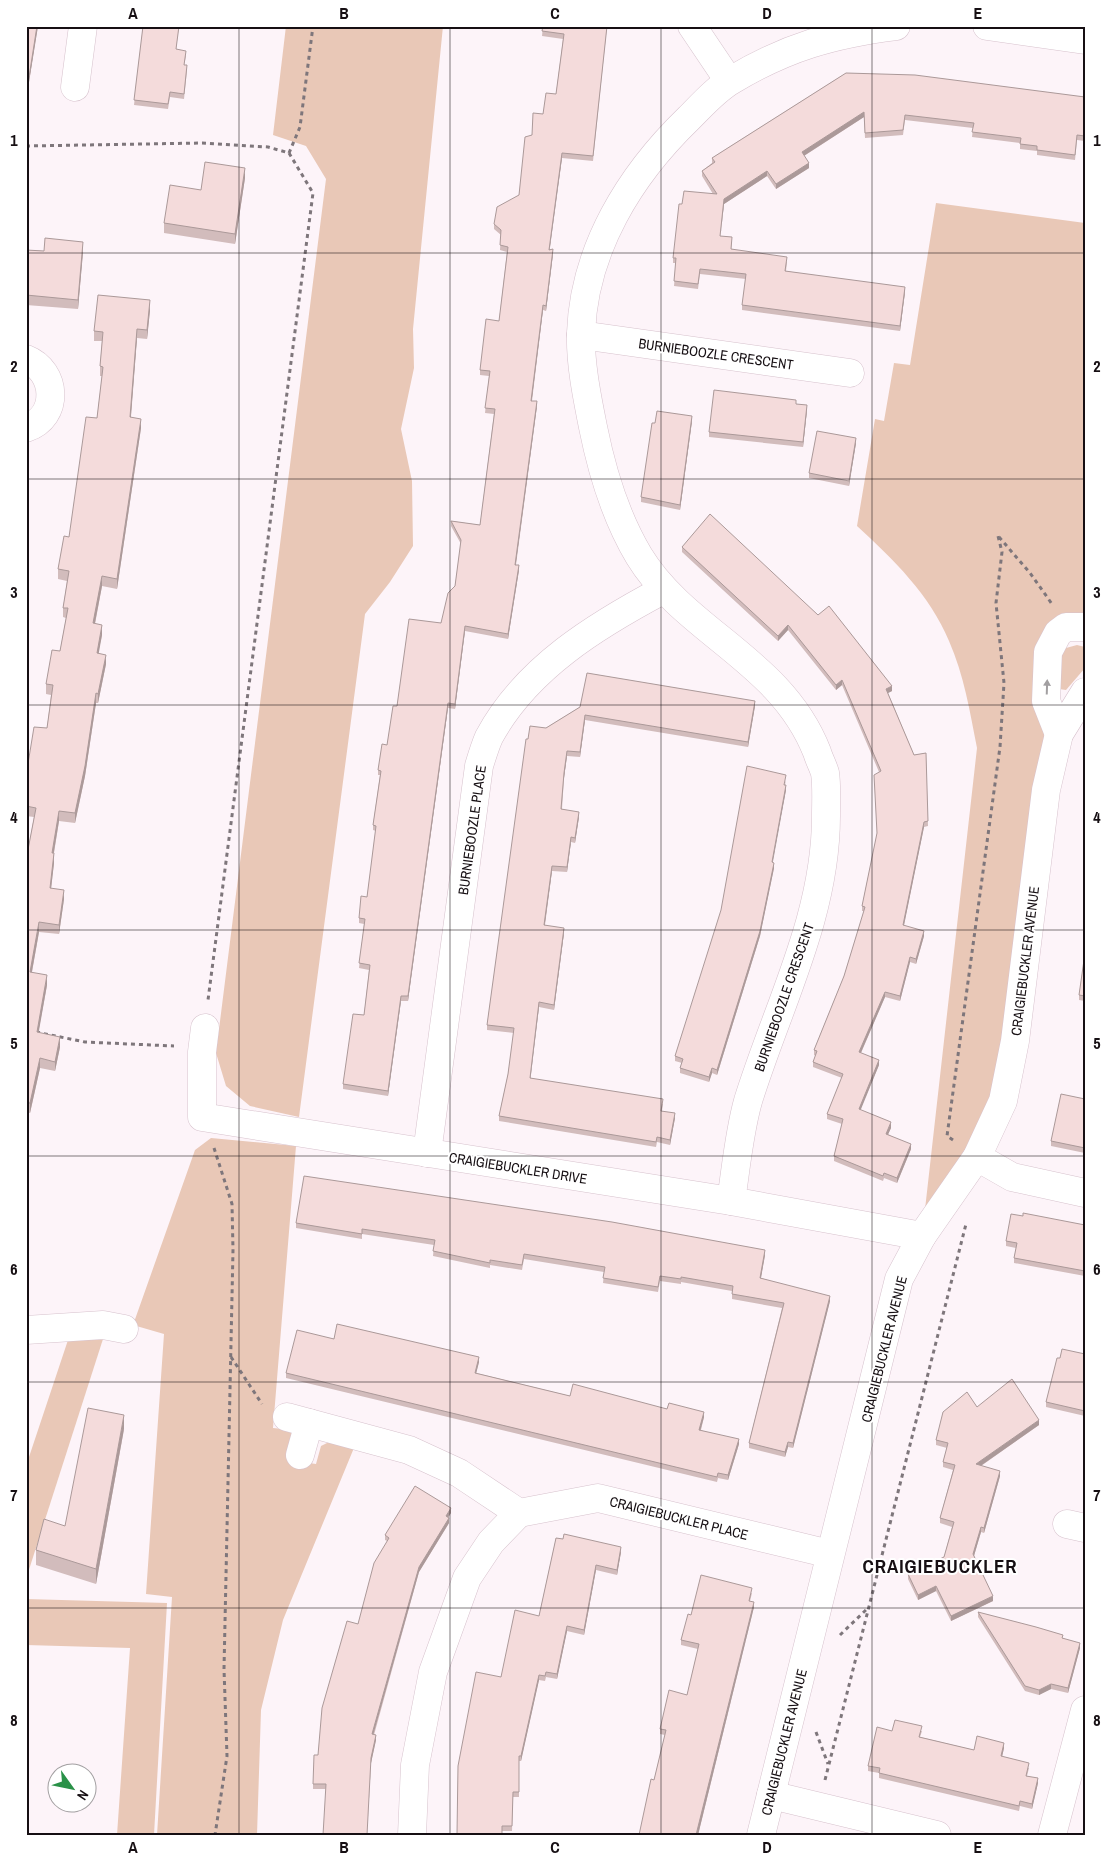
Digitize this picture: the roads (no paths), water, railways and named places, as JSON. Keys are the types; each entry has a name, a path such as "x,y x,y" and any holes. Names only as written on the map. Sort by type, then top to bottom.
{"street":[{"path":"75,87 83,26"},
{"path":"692,26 729,81"},
{"name":"BURNIEBOOZLE CRESCENT","path":"731,1201 746,1107 803,949 819,890 826,849 825,772 809,732 785,698 750,661 663,590 640,556 619,517 601,466 589,407 581,335 586,293 599,246 627,192 661,145 729,81 792,49 833,36 896,26"},
{"path":"987,26 1085,40"},
{"name":"BURNIEBOOZLE CRESCENT","path":"581,335 850,373"},
{"path":"26,360 42,369 48,378 51,390 47,411 40,420 26,428"},
{"name":"BURNIEBOOZLE PLACE","path":"427,1153 479,766 488,738 516,696 540,672 572,646 663,590"},
{"path":"1059,734 1046,702 1048,652 1058,633 1075,627"},
{"name":"CRAIGIEBUCKLER AVENUE","path":"762,1835 830,1554 868,1412 899,1279 922,1236 977,1157 1003,1101 1015,1041 1046,790 1059,734 1085,692"},
{"name":"CRAIGIEBUCKLER DRIVE","path":"203,1040 202,1117 731,1201 922,1236"},
{"path":"977,1157 1012,1178 1085,1193"},
{"path":"26,1330 103,1325 124,1329"},
{"path":"300,1455 298,1420 409,1450 459,1474 519,1513 491,1542 467,1578 433,1672 415,1765 412,1835"},
{"name":"CRAIGIEBUCKLER PLACE","path":"519,1513 598,1498 830,1554"},
{"path":"1052,1835 1085,1710"},
{"path":"772,1795 937,1835"}],"district":[{"name":"CRAIGIEBUCKLER","path":"940,1566"}]}
